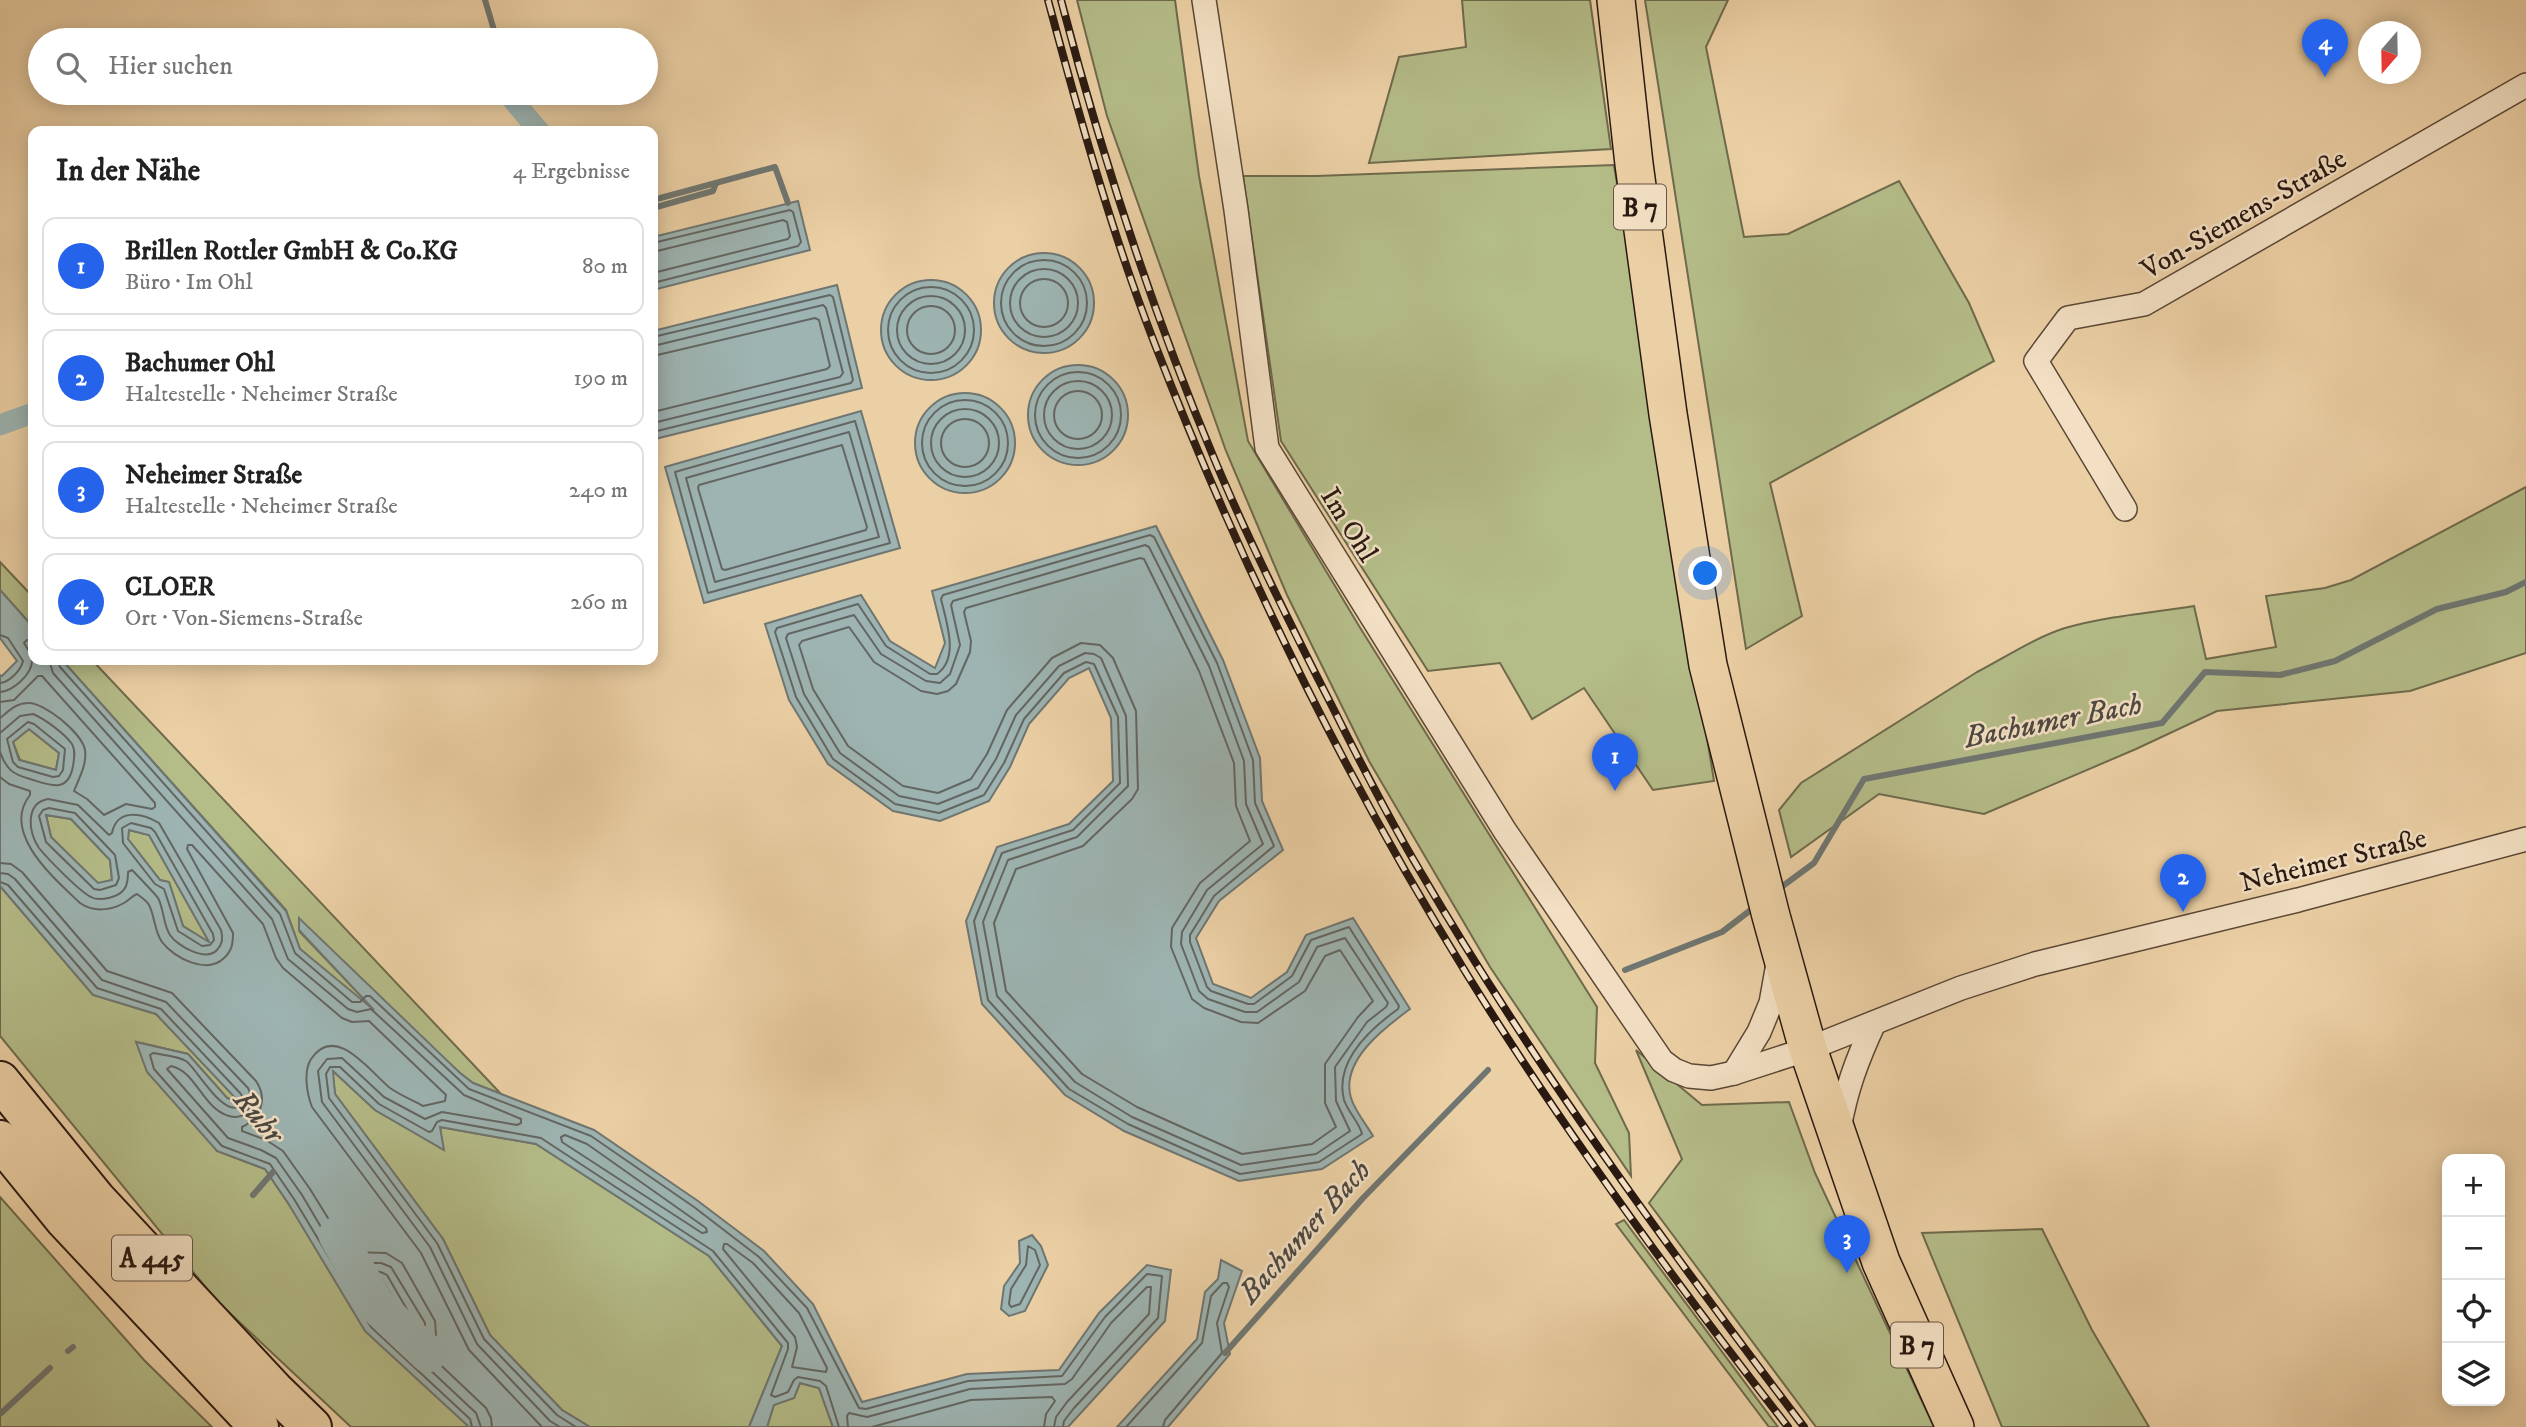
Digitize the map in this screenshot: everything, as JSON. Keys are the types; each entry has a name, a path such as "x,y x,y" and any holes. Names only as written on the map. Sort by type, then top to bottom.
{"highway":[{"name":"A 445","path":"0,1081 96,1199 274,1390 312,1427"},
{"name":"A 445","path":"0,1140 65,1220 258,1427"}],"main road":[{"name":"B 7","path":"1616,0 1634,164 1668,414 1708,665 1808,1049 1881,1262 1955,1427"}],"street":[{"name":"Im Ohl","path":"1204,0 1236,210 1267,448 1505,831 1628,1012"},
{"name":"Von-Siemens-Straße","path":"2125,509 2036,361 2068,317 2144,304 2526,85"},
{"name":"Neheimer Straße","path":"1628,1012 1662,1061 1689,1076 1711,1078 1808,1049 1961,988 2035,964 2298,900 2526,839"},
{"path":"1734,1073 1759,1032 1771,1003 1781,951"},
{"path":"1838,1137 1845,1094 1855,1063 1874,1023"}],"green space":[{"path":"1077,0 1175,0 1199,176 1248,441 1359,626 1597,1007 1595,1063 1629,1133 1631,1176 1490,967 1369,761 1287,595 1226,451 1107,116"},
{"path":"1462,0 1590,0 1611,149 1369,163 1399,57 1466,47"},
{"path":"1645,0 1728,0 1706,47 1744,237 1788,234 1899,181 1969,303 1994,361 1770,483 1802,616 1746,649"},
{"path":"1614,165 1714,781 1653,790 1584,688 1532,719 1500,663 1428,671 1281,441 1243,176 1316,176"},
{"path":"2526,487 2526,653 2410,691 2217,711 1984,814 1879,794 1791,857 1779,810 1801,783 1977,672 2032,642 2081,624 2194,606 2206,659 2276,647 2266,596 2325,588 2351,580"},
{"path":"0,562 28,592 28,621 0,590"},
{"path":"66,665 97,665 501,1094 473,1083 460,1073 299,931 380,1016 300,949 286,910"},
{"path":"29,729 59,753 56,770 20,760 13,742"},
{"path":"46,815 71,819 110,860 112,880 98,884 51,837"},
{"path":"129,830 149,835 210,943 183,926 169,882 160,880 128,839"},
{"path":"0,886 93,995 156,1014 242,1104 227,1098 188,1054 137,1042 217,1151 265,1169 288,1203 469,1427 351,1427 217,1301 0,1036"},
{"path":"1636,1050 1702,1105 1789,1102 1815,1173 1934,1427 1816,1427 1649,1203 1682,1159"},
{"path":"332,1070 375,1110 443,1149 440,1127 536,1144 709,1256 782,1346 749,1427 590,1427 562,1410 490,1335 443,1239 335,1094"},
{"path":"0,1197 144,1360 212,1427 0,1427"},
{"path":"1624,1220 1778,1427 1769,1427 1616,1224"},
{"path":"2042,1229 2092,1330 2149,1427 2002,1427 1922,1233"},
{"path":"356,1278 381,1278 414,1335 371,1306"},
{"path":"800,1383 819,1388 833,1427 767,1427 774,1404 794,1398"}],"water":[{"path":"798,201 810,250 658,289 658,236"},
{"path":"1044,253 1063,257 1079,268 1090,284 1094,303 1090,322 1079,338 1063,349 1044,353 1025,349 1009,338 998,322 994,303 998,284 1009,268 1025,257"},
{"path":"931,280 959,288 973,302 981,330 973,358 959,372 931,380 903,372 889,358 881,330 889,302 903,288"},
{"path":"837,285 862,388 658,438 658,330"},
{"path":"1078,365 1106,373 1120,387 1128,415 1120,443 1106,457 1078,465 1050,457 1036,443 1028,415 1036,387 1050,373"},
{"path":"965,393 993,401 1007,415 1015,443 1007,471 993,485 965,493 937,485 923,471 915,443 923,415 937,401"},
{"path":"861,411 900,548 704,603 665,467"},
{"path":"1156,526 1223,660 1260,758 1262,801 1283,850 1219,901 1196,938 1213,984 1251,998 1287,972 1306,935 1353,918 1410,1009 1377,1036 1352,1071 1349,1084 1351,1098 1373,1136 1322,1169 1239,1181 1124,1131 1065,1095 982,1004 966,921 997,847 1069,824 1113,781 1111,718 1089,668 1069,678 1029,724 1010,767 989,801 940,821 893,811 828,764 789,700 765,624 861,595 890,641 935,668 945,643 932,591"},
{"path":"0,590 28,621 28,665 66,665 286,911 300,949 374,1010 299,930 299,918 473,1083 594,1130 698,1201 764,1251 813,1304 862,1402 967,1374 1059,1370 1099,1313 1147,1265 1171,1270 1165,1321 1068,1427 833,1427 819,1388 800,1383 794,1398 774,1405 767,1427 749,1427 782,1346 709,1256 536,1144 440,1127 444,1150 375,1110 333,1071 335,1094 443,1239 490,1335 562,1410 590,1427 469,1427 365,1331 265,1169 217,1151 147,1072 136,1042 188,1054 227,1098 240,1103 156,1014 93,995 0,886 0,675 17,661 0,638","holes":["29,729 59,753 56,770 19,760 13,742","46,815 71,819 110,860 112,880 98,883 51,837","129,830 149,835 209,942 183,926 169,882 160,880 128,839","381,1278 413,1333 412,1334 371,1306 356,1279"]},
{"path":"1032,1235 1041,1246 1048,1265 1025,1311 1009,1316 1001,1309 1004,1286 1020,1263 1019,1241"},
{"path":"1221,1260 1242,1271 1224,1323 1230,1354 1168,1427 1117,1427 1197,1339 1205,1292 1218,1279"}],"waterway":[{"path":"485,0 493,28"},
{"path":"517,105 535,126"},
{"path":"658,199 775,167 788,203"},
{"path":"658,207 713,191 716,183"},
{"path":"0,425 28,415"},
{"name":"Bachumer Bach","path":"1776,891 1814,863 1864,779 2162,723 2205,672 2280,675 2335,661 2437,609 2506,592 2526,582"},
{"name":"Bachumer Bach","path":"1625,970 1722,932 1756,906"},
{"name":"Bachumer Bach","path":"1225,1353 1363,1198 1488,1070"},
{"path":"253,1195 273,1172"},
{"name":"Ruhr","path":"337,1235 376,1305 428,1354"},
{"path":"68,1351 73,1347"},
{"path":"0,1414 50,1368"}],"railway":[{"path":"1048,0 1110,215 1154,342 1221,506 1296,666 1337,746 1422,900 1543,1092 1663,1262 1788,1427"},
{"path":"1061,0 1130,234 1193,407 1257,555 1364,769 1408,851 1509,1015 1653,1224 1804,1427"}],"place":[{"name":"CLOER","path":"2325,77"},
{"name":"Brillen Rottler GmbH & Co.KG","path":"1615,791"},
{"name":"Bachumer Ohl","path":"2183,912"},
{"name":"Neheimer Straße","path":"1847,1273"}]}
